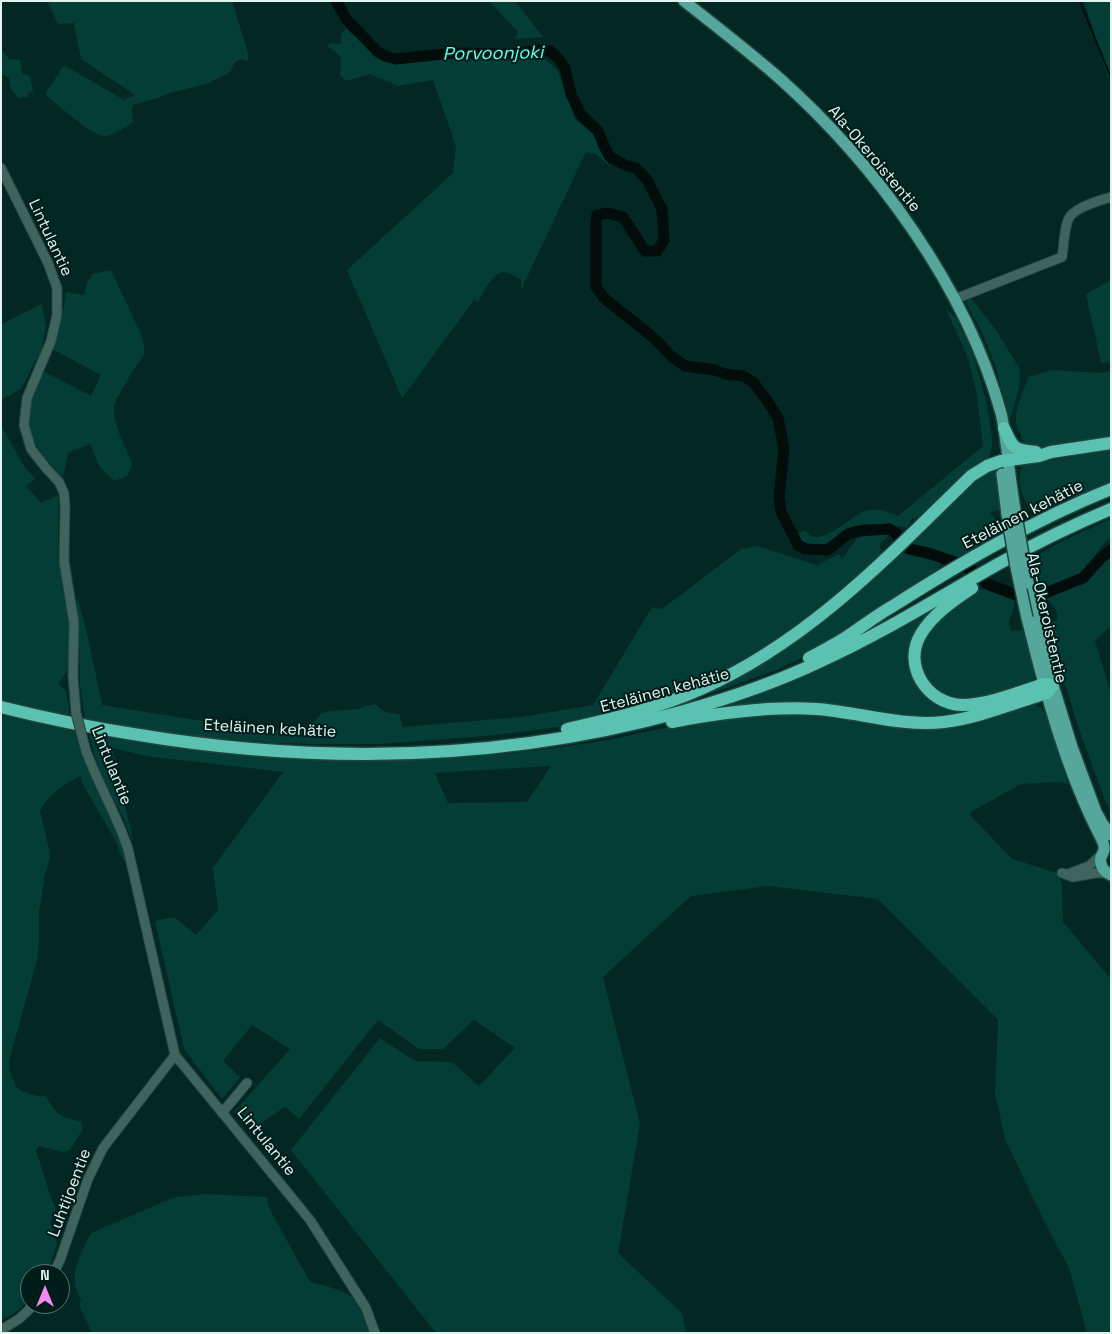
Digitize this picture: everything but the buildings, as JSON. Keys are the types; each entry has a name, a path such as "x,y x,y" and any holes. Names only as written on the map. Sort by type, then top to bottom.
{"highway":[{"path":"1004,428 1012,445 1017,449 1022,451 1051,452"},
{"path":"526,741 621,717 677,699 717,681 780,646 834,605 971,476 987,466 1051,452 1111,443"},
{"name":"Eteläinen kehätie","path":"526,741 688,705 723,694 799,664 835,644 879,614 1030,526 1111,489"},
{"name":"Eteläinen kehätie","path":"1,707 87,726 227,748 260,750 353,754 465,750 581,735 686,710 753,688 821,661 965,588 1075,524 1111,510"},
{"path":"965,588 920,634 916,644 915,661 921,683 937,698 947,703 961,705 976,704 1048,688"},
{"path":"526,741 579,738 713,715 767,709 815,709 907,722 944,722 972,716 1048,688"}],"main road":[{"name":"Ala-Okeroistentie","path":"684,1 778,78 842,141 898,212 936,266 972,333 989,378 1004,428 1004,461"},
{"name":"Ala-Okeroistentie","path":"989,378 1004,461 1016,567 1031,617 1048,688 1078,787 1087,811 1102,839 1105,851 1101,865 1103,870 1109,874"},
{"name":"Ala-Okeroistentie","path":"1048,688 1090,796 1102,823 1111,835"}],"street":[{"name":"Lintulantie","path":"1,168 48,263 57,288 57,315 51,341 26,398 24,424 31,449 59,482 64,493 64,561 74,623 73,676 76,712 93,769 128,849 175,1055 310,1220 366,1308 376,1333"},
{"path":"955,299 1062,256 1067,222 1070,215 1111,196"},
{"path":"1105,851 1089,866 1065,874 1073,877 1102,873 1109,874"},
{"name":"Luhtijoentie","path":"58,1264 88,1180 103,1148 175,1055"},
{"path":"222,1113 247,1082"},
{"path":"1,1330 19,1320 25,1314"}],"green space":[{"path":"47,1 232,1 248,53 248,62 242,59 235,62 229,73 207,84 166,94 133,105 133,122 112,134 99,135 83,126 45,94 64,65 124,100 135,95 81,59 74,23 58,24"},
{"path":"489,1 515,1 543,37 515,39 518,32"},
{"path":"1084,1 1111,1 1111,77 1108,78"},
{"path":"346,29 385,60 396,63 453,57 541,56 557,69 575,119 593,134 610,167 596,154 586,152 521,290 521,279 505,272 496,275 478,302 474,300 402,398 347,270 453,173 456,146 433,80 398,86 370,74 346,81 340,75 341,57 326,45 341,44 341,34"},
{"path":"1,49 9,59 20,60 22,73 30,76 33,91 29,92 27,97 18,98 11,89 9,78 1,74"},
{"path":"111,270 142,336 145,353 122,388 114,408 117,428 132,464 127,476 114,481 100,467 90,444 68,453 63,477 39,452 29,430 27,416 30,396 43,371 91,396 101,375 52,349 66,292 84,295 92,274"},
{"path":"1111,280 1111,362 1101,363 1086,294"},
{"path":"970,297 994,327 1020,369 1019,388 1010,420 995,365 981,330 965,301"},
{"path":"42,304 46,328 41,351 21,389 1,401 1,324"},
{"path":"946,309 956,318 972,351 985,396 992,437 992,448 988,458 973,469 922,516 912,518 907,528 889,524 865,524 843,531 826,544 811,545 798,540 796,534 805,530 811,536 827,535 868,510 880,510 898,516 983,446 977,395 968,358"},
{"path":"1052,370 1103,373 1111,370 1111,438 1038,448 1023,448 1016,416 1028,377"},
{"path":"1,425 24,466 35,479 26,486 41,503 58,495 58,556 68,604 70,644 68,670 58,683 66,691 70,717 1,700"},
{"path":"1111,450 1111,482 1032,513 1021,490 1020,472 1022,465"},
{"path":"994,471 997,473 1000,510 989,513 1003,525 1004,533 957,558 910,543 972,482 986,472"},
{"path":"1111,519 1111,538 1105,542 1083,572 1038,591 1032,558 1064,540"},
{"path":"884,531 891,534 880,544 881,555 828,604 792,631 730,670 674,696 564,726 473,737 379,744 308,744 188,736 85,719 80,684 76,614 77,597 88,637 102,705 253,729 280,730 303,727 315,721 321,714 330,711 358,709 376,704 384,711 399,714 403,727 521,717 593,705 652,607 662,609 741,549 757,546 817,565 839,554 842,559 857,538"},
{"path":"902,552 941,563 937,572 810,654 776,670 712,693 692,698 785,648 841,608"},
{"path":"1111,555 1111,626 1095,641 1111,693 1111,812 1079,730 1067,690 1058,675 1046,623 1058,620 1056,609 1046,598 1085,581"},
{"path":"986,589 1014,600 1014,608 1009,621 1011,631 1024,630 1035,670 1034,678 1022,687 975,701 949,699 934,691 920,667 923,635 934,624 979,590"},
{"path":"930,612 930,616 918,630 918,684 974,709 961,715 928,719 716,710 715,707 829,663"},
{"path":"1034,705 1042,709 1048,718 1068,784 1060,782 1021,784 971,812 970,815 1012,859 1057,873 1062,884 1063,922 1111,979 1111,1333 1087,1333 1069,1268 1043,1219 1005,1139 995,1093 998,1020 878,899 768,886 691,896 603,977 640,1124 618,1253 682,1313 686,1333 436,1333 291,1150 380,1038 415,1061 452,1062 479,1086 515,1048 474,1020 443,1049 419,1049 378,1020 299,1119 285,1107 251,1130 234,1112 290,1049 252,1025 223,1061 240,1077 222,1099 184,1049 155,921 174,917 196,935 218,910 213,868 283,772 146,756 112,748 134,845 123,817 106,785 89,735 190,749 275,756 426,758 507,754 603,741 665,728 728,718 783,713 827,714 924,729 946,728 983,720","holes":["551,766 527,802 448,803 435,773"]},
{"path":"1,715 75,731 82,754 114,820 128,860 124,861 115,840 80,776 57,791 43,805 40,811 50,858 45,874 39,912 37,960 9,1061 10,1072 17,1088 38,1096 45,1096 63,1117 81,1121 83,1129 70,1150 64,1152 39,1146 36,1150 56,1208 50,1223 57,1244 50,1264 20,1264 20,1309 1,1321"},
{"path":"206,1194 267,1197 269,1208 310,1282 339,1290 352,1297 363,1314 371,1333 92,1333 79,1305 81,1299 75,1282 79,1257 91,1233 175,1197"}],"waterway":[{"name":"Porvoonjoki","path":"336,1 347,20 378,52 396,59 453,53 509,54 540,50 550,51 558,58 565,68 571,94 581,115 598,131 610,157 625,165 636,168 647,180 662,209 664,240 657,251 645,251 623,217 608,213 597,215 596,287 604,298 654,338 671,356 685,366 743,376 753,382 778,418 784,449 779,496 781,512 798,545 806,549 828,550 848,534 858,531 889,529 896,533 902,545 909,549 961,564 980,576 987,584 1019,596 1038,596 1083,578 1111,550"},
{"path":"1080,1 1111,78"}]}
